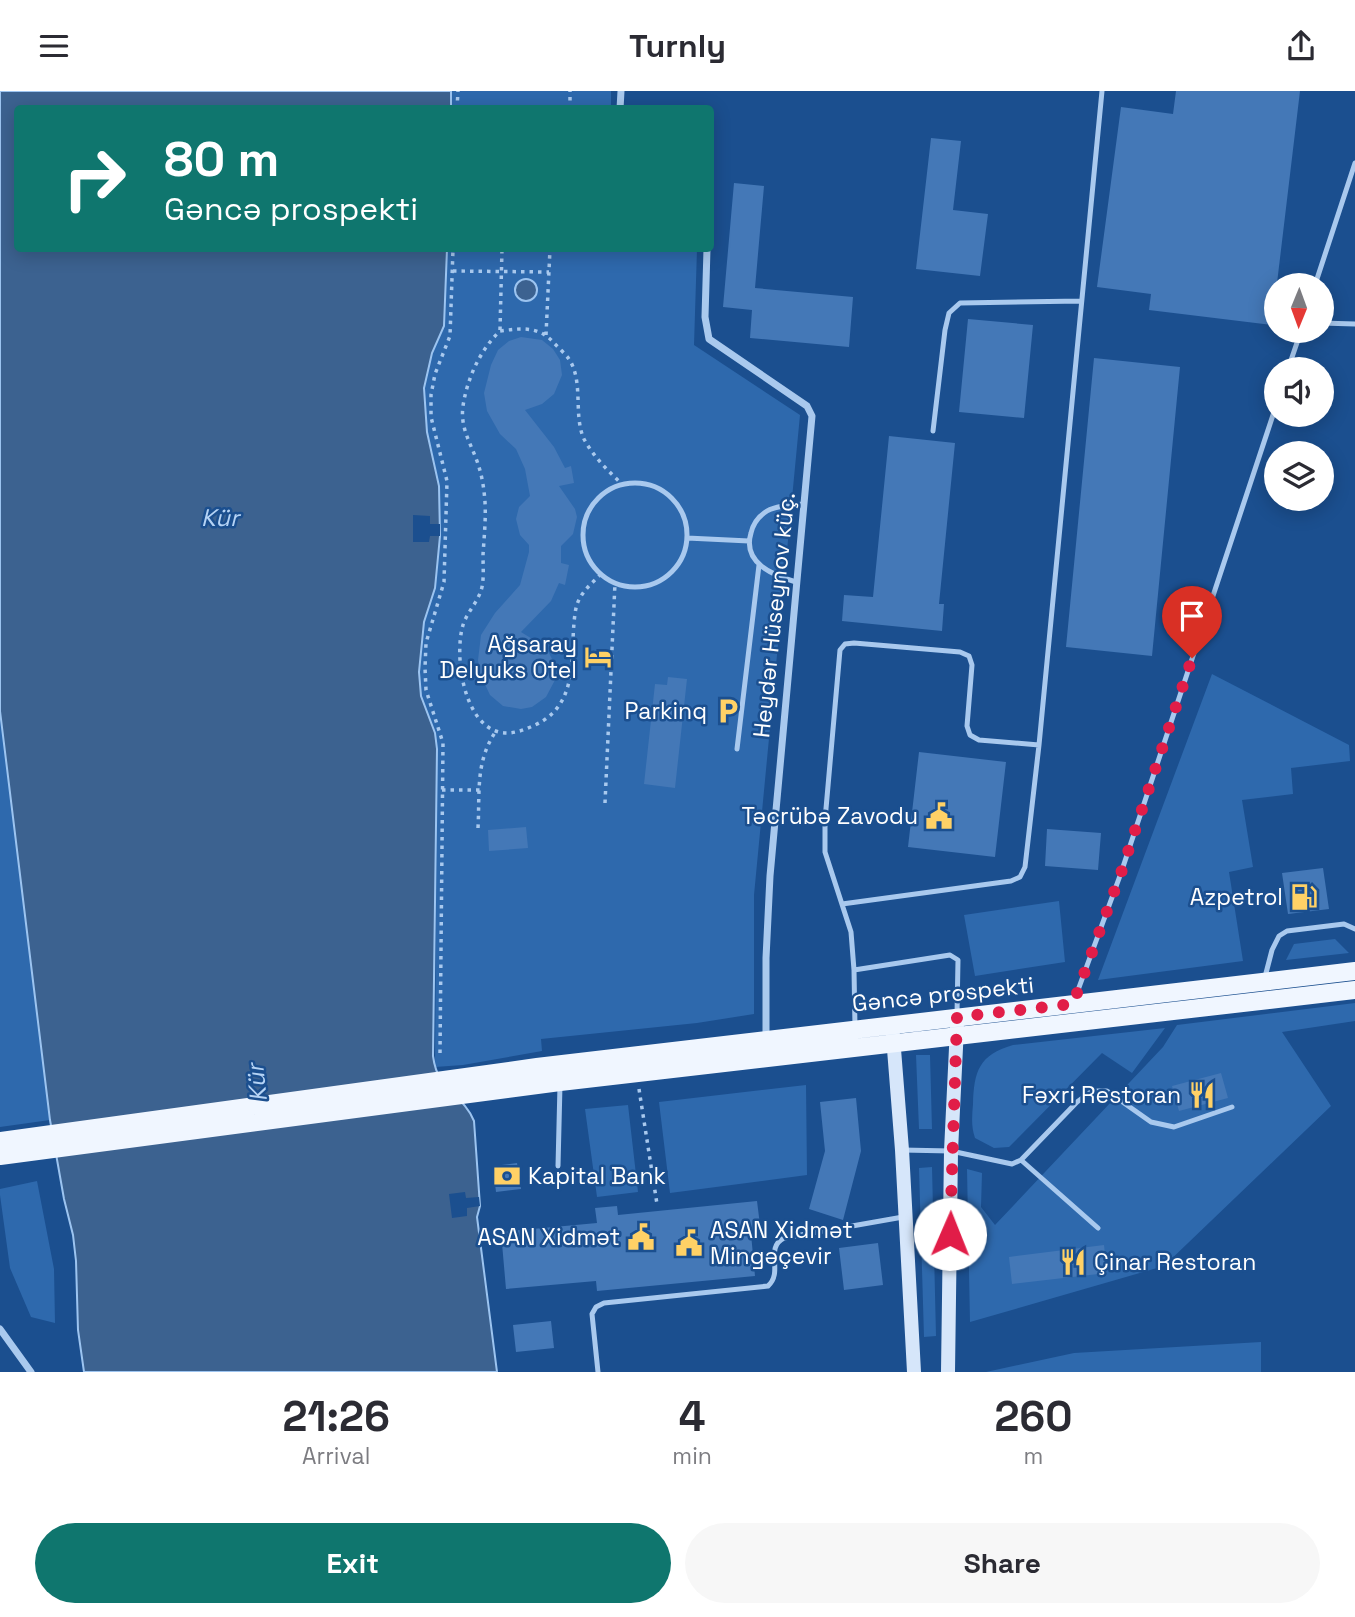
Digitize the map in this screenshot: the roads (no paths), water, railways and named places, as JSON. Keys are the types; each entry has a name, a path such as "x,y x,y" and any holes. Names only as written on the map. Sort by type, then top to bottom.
{"main road":[{"name":"Gəncə prospekti","path":"538,1076 766,1039 1355,971"},
{"name":"Gəncə prospekti","path":"538,1076 560,1082 1355,990"},
{"path":"948,1372 951,1151 957,1017"},
{"path":"892,1024 914,1372"},
{"path":"1,1148 538,1076"}],"street":[{"name":"Heydər Hüseynov küç.","path":"707,252 705,317 709,339 807,406 812,416 769,876 766,1039"},
{"path":"0,1329 32,1372"}],"lane":[{"path":"842,904 1011,881 1020,877 1025,867 1102,91"},
{"path":"1319,273 1355,163"},
{"path":"933,431 945,330 949,313 960,303 1081,301"},
{"path":"1334,323 1355,324"},
{"path":"1073,1004 1121,873 1269,427"},
{"path":"638,483 654,486 668,495 679,507 687,538 683,554 675,568 663,579 648,585 631,587 615,583 601,574 584,547 583,531 586,515 595,501 622,484 638,483"},
{"path":"796,582 776,576 759,565 751,554 748,541 752,527 767,511 804,504"},
{"path":"687,538 748,541"},
{"path":"737,749 759,565"},
{"path":"855,1028 851,932 825,852 825,820 840,650 845,644 854,643 961,652 969,656 972,665 967,726 970,735 979,740 1038,745"},
{"path":"1264,981 1272,950 1279,936 1287,931 1344,924 1355,929"},
{"path":"854,970 950,955 955,957 958,960 957,1017"},
{"path":"558,1166 560,1082"},
{"path":"902,1150 951,1151 1012,1164 1021,1160 1077,1102 1092,1091 1107,1091 1151,1122 1174,1127 1233,1107"},
{"path":"1021,1160 1098,1228"},
{"path":"598,1372 592,1314 596,1307 604,1303 768,1286 774,1281 776,1274 774,1249 777,1241 906,1216"}],"water":[{"name":"Kür","path":"0,91 451,91 451,105 14,105 14,252 447,252 444,326 432,353 424,388 427,432 439,486 440,536 435,588 424,622 419,672 421,696 435,733 437,749 433,1056 445,1086 469,1111 474,1121 480,1206 477,1217 497,1372 84,1372 78,1330 73,1235 50,1120 0,711"},
{"path":"526,279 534,282 537,290 534,298 526,301 518,298 515,290 518,282"}],"place":[{"name":"Ağsaray Delyuks Otel","path":"598,657"},
{"name":"Parkinq","path":"728,711"},
{"name":"Təcrübə Zavodu","path":"939,816"},
{"name":"Azpetrol","path":"1304,897"},
{"name":"Fəxri Restoran","path":"1202,1095"},
{"name":"Kapital Bank","path":"507,1176"},
{"name":"ASAN Xidmət","path":"641,1237"},
{"name":"ASAN Xidmət Mingəçevir","path":"689,1243"},
{"name":"Çinar Restoran","path":"1073,1262"}]}
